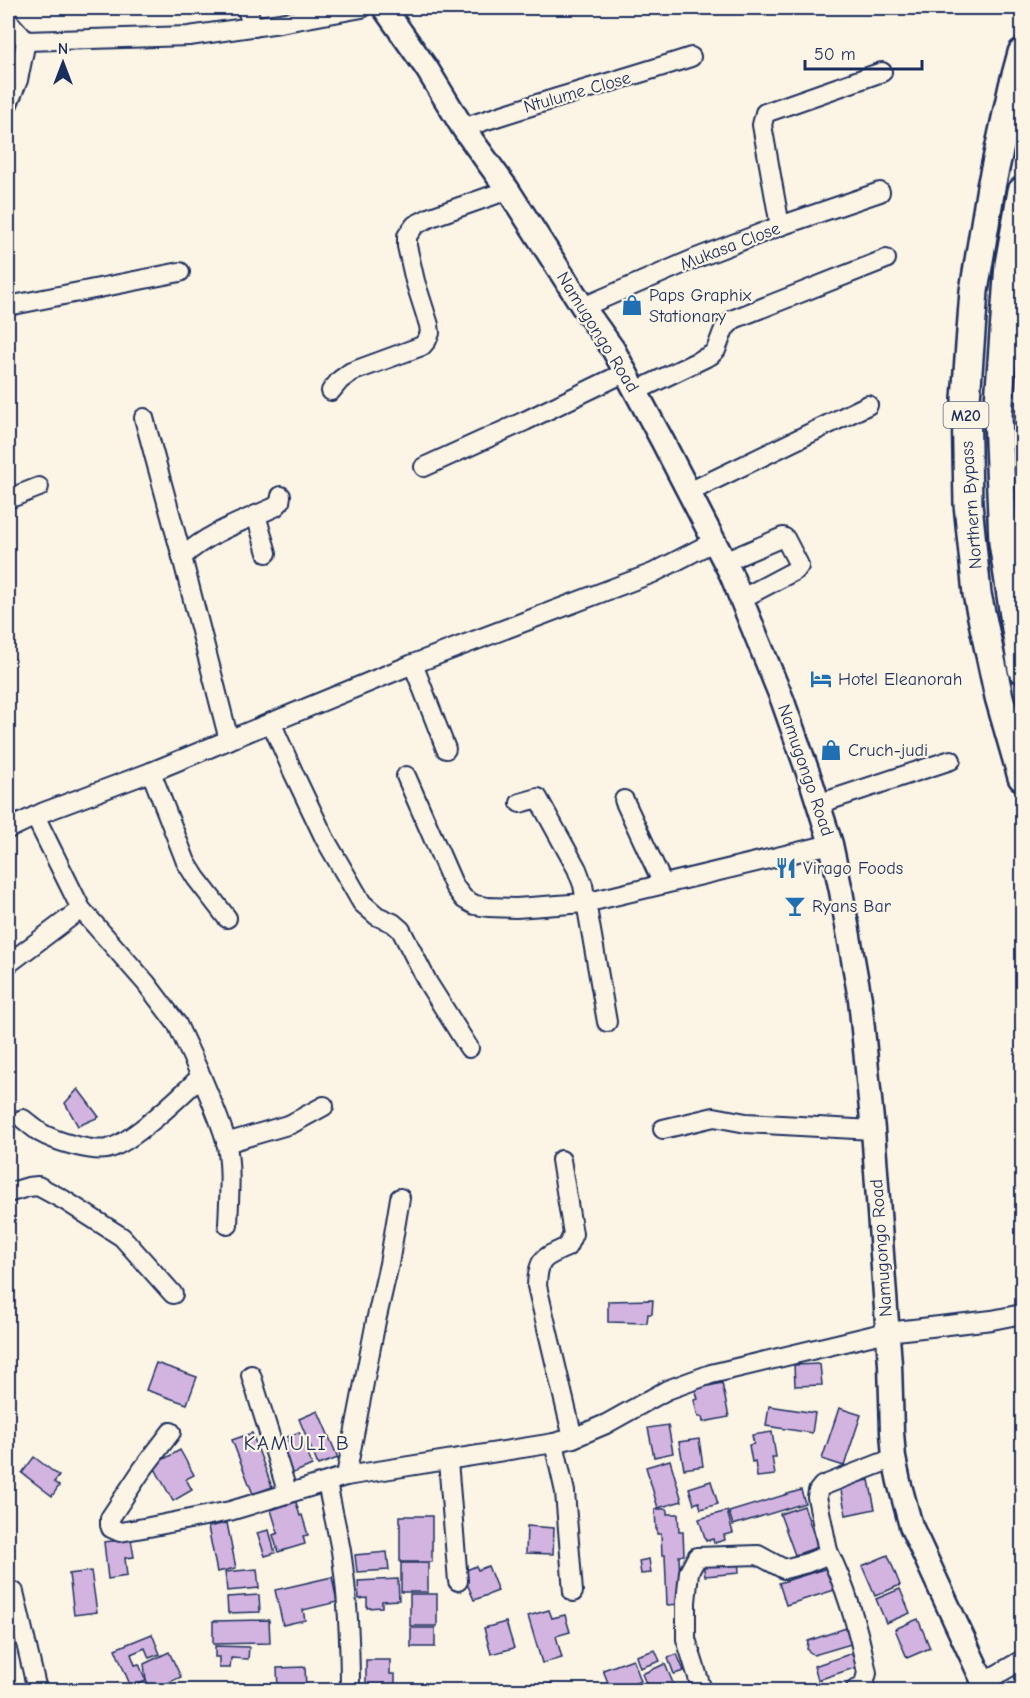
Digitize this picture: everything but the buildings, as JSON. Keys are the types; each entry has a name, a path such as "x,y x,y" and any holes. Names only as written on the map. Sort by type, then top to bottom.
{"highway":[{"name":"Northern Bypass","path":"1023,53 1013,86 991,187 974,291 966,399 968,504 977,594 999,697 1023,777"},
{"name":"Northern Bypass","path":"1023,190 1009,264 998,416 1003,542 1023,669"}],"main road":[{"name":"Namugongo Road","path":"384,8 613,350 715,541 782,699 831,844 860,999 873,1130 890,1364 894,1458 911,1526 985,1686"}],"street":[{"path":"246,8 254,27"},
{"path":"8,21 26,41 189,36 362,8"},
{"path":"8,104 18,80 26,41"},
{"name":"Ntulume Close","path":"463,128 517,109 621,80 691,57"},
{"path":"780,226 762,125 765,113 882,72"},
{"path":"331,391 351,372 422,346 427,340 430,333 429,325 407,246 407,236 415,225 507,190"},
{"name":"Mukasa Close","path":"583,307 694,259 780,226 880,192"},
{"path":"424,466 525,421 711,355 716,350 724,329 734,319 886,259"},
{"path":"8,306 180,272"},
{"path":"690,492 868,405"},
{"path":"144,418 229,740"},
{"path":"8,499 39,487"},
{"path":"182,557 197,544 219,531 275,507 280,502 281,496"},
{"path":"256,515 267,553"},
{"path":"724,562 785,537 798,563 796,570 741,599"},
{"path":"8,823 34,816 151,772 413,664 653,573 715,541"},
{"path":"413,664 446,749"},
{"path":"271,722 325,839 362,903 377,916 393,923 401,930 428,983 469,1048"},
{"path":"818,804 951,760"},
{"path":"151,772 186,861 196,878 227,918"},
{"path":"406,776 454,886 464,899 475,905 516,908 585,903 831,844"},
{"path":"520,804 538,798 577,869 583,885 607,1022"},
{"path":"624,800 663,884"},
{"path":"34,816 81,909 146,983 177,1024 219,1117 226,1143 229,1168 228,1225"},
{"path":"8,964 81,909"},
{"path":"22,1119 42,1134 62,1142 87,1148 106,1149 121,1144 170,1106 201,1076"},
{"path":"226,1143 291,1124 324,1106"},
{"path":"663,1128 714,1117 746,1123 873,1130"},
{"path":"561,1160 573,1234 567,1247 542,1260 538,1270 537,1286 573,1438"},
{"path":"8,1193 38,1186 64,1200 122,1237 173,1294"},
{"path":"346,1476 400,1198"},
{"path":"171,1432 110,1518 111,1528 114,1530 120,1532 230,1511 346,1476 554,1443 573,1438 606,1424 667,1390 711,1374 887,1332 992,1320 1023,1314"},
{"path":"252,1375 288,1494"},
{"path":"554,1443 565,1492 573,1592"},
{"path":"855,1690 863,1687 867,1673 839,1572 828,1551 817,1497 818,1491 822,1486 894,1458"},
{"path":"448,1461 458,1581"},
{"path":"327,1482 341,1551 345,1586 350,1640 350,1690"},
{"path":"702,1690 686,1639 686,1602 690,1572 697,1557 758,1555 784,1569 827,1555 828,1551"},
{"path":"15,1592 37,1690"},
{"path":"985,1686 1023,1660"}],"place":[{"name":"Paps Graphix Stationary","path":"632,305"},
{"name":"Hotel Eleanorah","path":"821,679"},
{"name":"Cruch-judi","path":"831,750"},
{"name":"Virago Foods","path":"786,868"},
{"name":"Ryans Bar","path":"795,906"}],"district":[{"name":"KAMULI B","path":"297,1443"}]}
